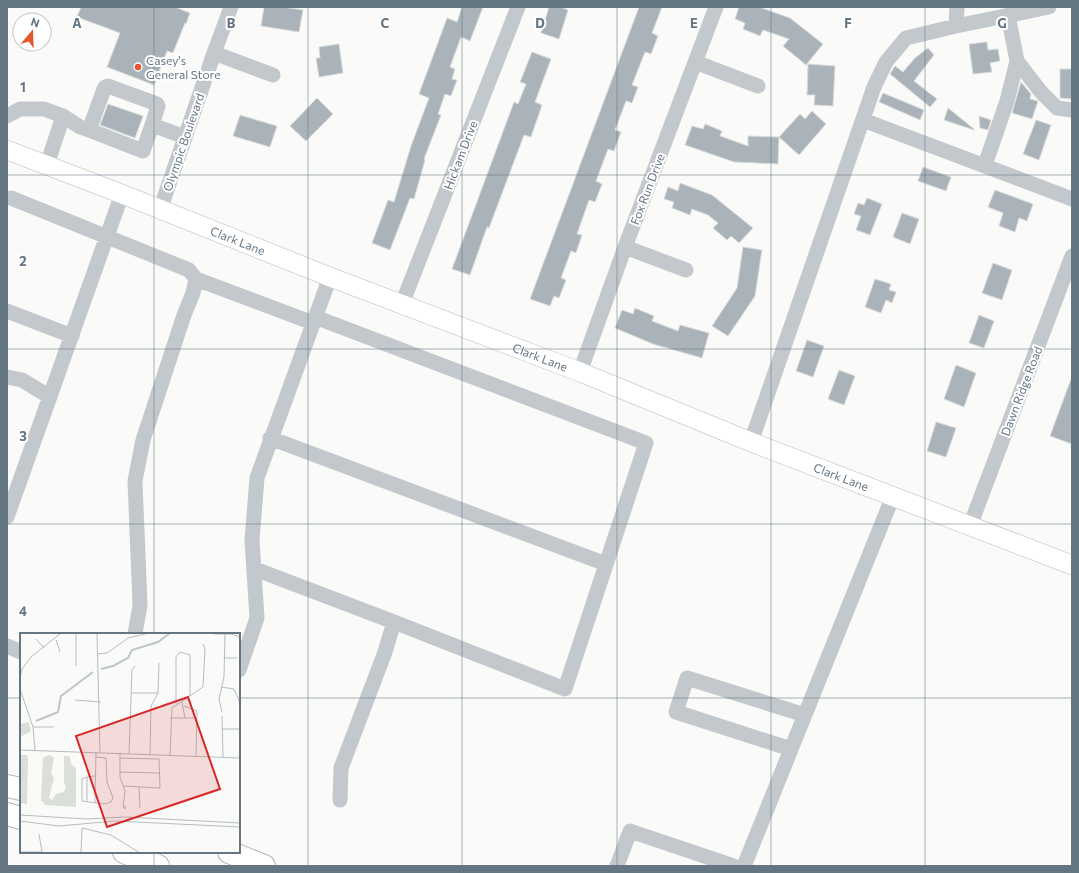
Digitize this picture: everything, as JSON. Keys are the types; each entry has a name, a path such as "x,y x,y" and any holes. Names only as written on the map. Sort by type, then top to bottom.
{"highway":[{"path":"7,786 20,789"},
{"path":"7,814 20,818"},
{"path":"126,853 158,866"},
{"path":"232,853 264,866"}],"main road":[{"name":"Clark Lane","path":"7,150 330,277 580,372 751,442 1072,565"}],"street":[{"name":"Olympic Boulevard","path":"160,210 231,7"},
{"name":"Hickam Drive","path":"402,304 518,7"},
{"name":"Fox Run Drive","path":"580,372 625,247 716,7"},
{"path":"956,26 957,7"},
{"path":"751,442 874,87 886,62 906,38 1049,7"},
{"path":"985,166 1007,101 1016,61 1008,15"},
{"path":"214,54 274,75"},
{"path":"1016,61 1041,92 1057,108 1072,110"},
{"path":"695,62 758,86"},
{"path":"7,116 20,109 44,109 63,116 80,127 143,151 158,106 105,86 89,130"},
{"path":"46,165 63,116"},
{"path":"863,120 1072,199"},
{"path":"152,125 186,137"},
{"path":"7,517 122,194"},
{"path":"11,198 189,270 196,279 314,320 646,443 565,689 254,569"},
{"path":"625,247 686,270"},
{"name":"Dawn Ridge Road","path":"970,526 1072,256"},
{"path":"240,667 257,618 252,540 256,478 330,277"},
{"path":"135,633 140,606 135,481 143,440 184,315 193,293 196,279"},
{"path":"7,311 72,336"},
{"path":"7,377 22,380 50,397"},
{"path":"270,438 606,564"},
{"path":"744,866 893,496"},
{"path":"340,800 341,768 394,622"},
{"path":"7,646 20,652"},
{"path":"791,748 676,712 687,678 805,715"},
{"path":"617,866 630,831 734,866"}],"building":[{"path":"81,7 175,7 190,13 173,53 167,51 154,85 107,67 120,33 77,17"},
{"path":"264,7 282,7 303,10 299,32 261,26"},
{"path":"462,7 483,7 470,41 461,37 450,67 455,69 452,79 457,80 451,96 445,94 438,114 441,115 424,159 425,160 414,199 410,198 390,250 372,243 388,200 394,202 411,146 429,98 419,94 447,18 457,22"},
{"path":"549,7 560,7 568,10 559,39 541,33"},
{"path":"639,7 662,7 652,33 658,36 651,54 645,52 632,85 638,87 632,103 626,101 615,130 621,132 614,151 608,149 596,181 602,184 595,202 589,200 577,234 582,235 576,253 571,251 561,278 566,280 559,298 554,296 550,306 530,299"},
{"path":"739,7 759,7 790,18 823,44 806,65 783,46 789,39 763,30 760,36 743,29 745,23 735,19"},
{"path":"987,42 988,50 998,49 1000,61 990,63 992,72 973,74 969,44"},
{"path":"339,44 343,73 319,77 316,58 320,58 319,47"},
{"path":"928,48 934,55 914,81 937,99 930,107 890,74 895,66 903,72 915,58"},
{"path":"532,52 551,59 535,102 542,105 531,137 524,135 489,228 487,227 470,275 452,269 514,102 518,104 526,84 520,82"},
{"path":"808,64 835,66 833,106 814,105 815,95 807,95"},
{"path":"1060,69 1072,69 1072,99 1060,98"},
{"path":"1021,82 1031,94 1030,99 1038,101 1032,119 1012,113"},
{"path":"883,93 924,110 920,120 879,102"},
{"path":"317,98 333,114 306,141 290,126"},
{"path":"108,104 143,116 135,138 100,125"},
{"path":"948,108 974,129 974,130 944,120"},
{"path":"812,111 826,124 799,155 779,137 800,114 805,119"},
{"path":"240,115 277,126 270,147 233,136"},
{"path":"979,116 991,120 988,130 980,128"},
{"path":"1036,120 1051,125 1039,160 1023,154"},
{"path":"705,124 722,131 720,136 748,146 748,136 779,137 778,164 734,162 685,145 692,126 703,129"},
{"path":"923,167 951,177 946,191 918,181"},
{"path":"680,183 712,195 753,228 739,243 731,236 727,240 713,228 718,223 708,215 692,209 690,215 672,208 674,202 664,199 668,187 678,191"},
{"path":"995,190 1033,204 1027,221 1019,218 1015,232 999,226 1003,213 988,207"},
{"path":"867,198 882,204 870,235 856,230 861,216 854,214 858,203 864,205"},
{"path":"902,213 919,219 910,244 893,237"},
{"path":"743,247 762,250 755,296 728,336 712,326 737,288"},
{"path":"993,263 1012,270 1002,300 982,293"},
{"path":"875,279 891,284 889,290 896,292 892,303 886,300 881,313 865,307"},
{"path":"635,308 654,316 652,321 678,331 680,325 709,333 702,358 653,344 615,328 622,310 633,314"},
{"path":"979,315 994,321 984,348 969,343"},
{"path":"807,340 824,346 813,377 796,371"},
{"path":"956,365 976,373 964,407 944,399"},
{"path":"839,370 855,376 844,405 828,399"},
{"path":"1072,379 1072,444 1050,436"},
{"path":"936,422 956,428 946,457 927,451"}],"place":[{"name":"Casey's General Store","path":"138,67"}]}
